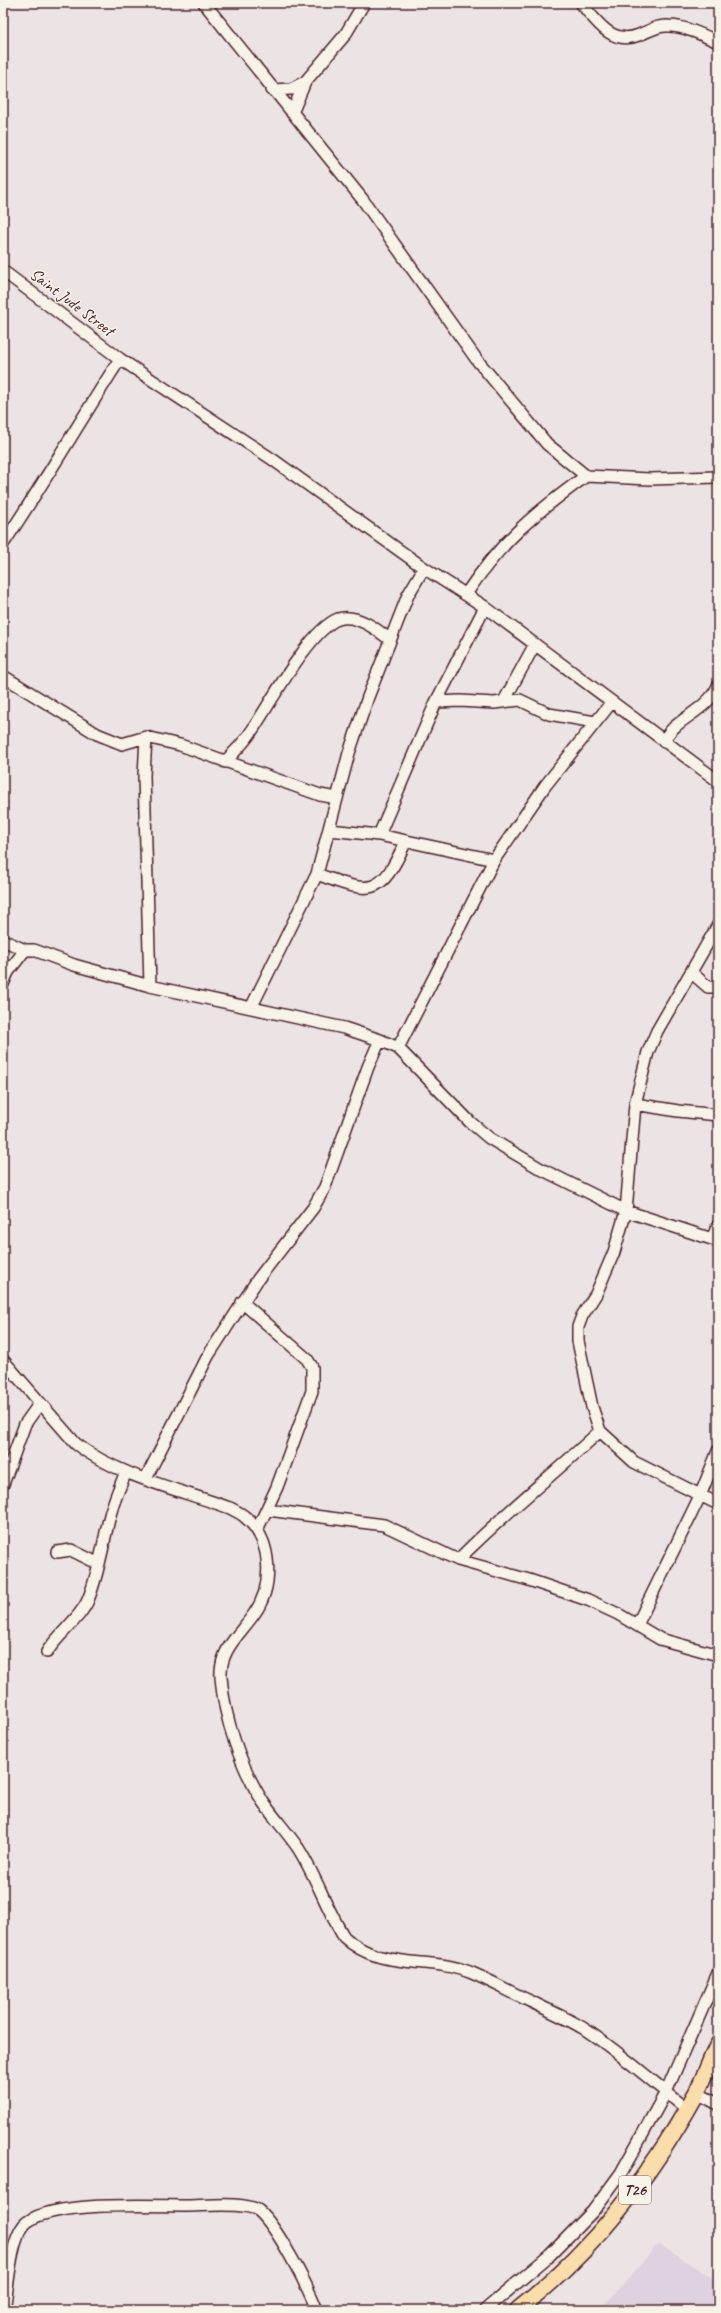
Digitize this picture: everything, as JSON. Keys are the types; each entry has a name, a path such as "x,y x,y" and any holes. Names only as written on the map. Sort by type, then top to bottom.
{"highway":[{"name":"T26","path":"518,2310 570,2265 627,2202 658,2157 697,2093 718,2045"}],"street":[{"path":"204,3 272,90 363,200 477,360 547,444 586,476 650,479 718,477"},
{"path":"292,113 305,82 345,34 364,3"},
{"path":"581,3 604,30 616,38 628,39 652,29 668,26 692,32 718,42"},
{"path":"272,90 291,89 305,82"},
{"name":"Saint Jude Street","path":"3,271 120,359 272,459 424,568 485,607 611,703 718,781"},
{"path":"3,544 50,474 85,413 120,359"},
{"path":"466,594 483,569 511,536 543,507 586,476"},
{"path":"251,1008 316,874 351,746 408,595 424,568"},
{"path":"379,835 436,702 485,607"},
{"path":"225,762 250,734 300,658 322,629 338,619 346,618 363,622 390,640"},
{"path":"504,701 535,644"},
{"path":"3,676 97,734 122,744 146,737 180,745 320,795 337,798"},
{"path":"664,742 669,731 706,705 718,686"},
{"path":"436,702 460,701 494,703 520,700 549,714 595,722"},
{"path":"398,1048 494,860 545,786 611,703"},
{"path":"146,737 144,776 150,986"},
{"path":"328,830 379,835 494,860"},
{"path":"316,874 352,887 370,888 381,882 398,857 406,841"},
{"path":"718,925 692,973 657,1031 648,1052 635,1104 626,1211 614,1252 596,1294 582,1316 578,1327 578,1341 592,1407 600,1432 634,1462 718,1504"},
{"path":"3,940 26,950 34,950 74,965 150,986 344,1028 380,1040 398,1048 470,1122 489,1138 541,1169 626,1211 715,1240 718,1225"},
{"path":"3,984 8,972 26,950"},
{"path":"692,973 708,987 718,987"},
{"path":"146,1478 208,1356 242,1302 313,1208 325,1187 368,1067 380,1040"},
{"path":"635,1104 678,1112 718,1114"},
{"path":"242,1302 264,1323 307,1359 312,1367 312,1391 305,1414 268,1510 257,1530"},
{"path":"3,1360 76,1444 106,1463 126,1472 230,1508 245,1517 257,1530 268,1557 268,1573 264,1592 255,1613 235,1637 222,1663 221,1676 227,1708 240,1758 252,1783 264,1803 301,1853 344,1937 354,1947 369,1955 388,1960 415,1961 450,1966 478,1976 588,2031 687,2109"},
{"path":"3,1484 25,1424 40,1403"},
{"path":"458,1560 509,1510 563,1467 600,1432"},
{"path":"637,1625 700,1496 718,1451"},
{"path":"47,1652 55,1638 70,1625 87,1602 99,1564 111,1513 126,1472"},
{"path":"268,1510 384,1525 458,1560 529,1580 588,1600 660,1638 718,1655"},
{"path":"57,1552 71,1550 99,1564"},
{"path":"485,2310 550,2255 593,2211 621,2173 666,2092 718,1973"},
{"path":"697,2093 718,2104"},
{"path":"4,2310 16,2245 25,2225 34,2218 44,2214 81,2208 120,2205 233,2206 258,2210 268,2221 292,2261 317,2310"}],"shaded area":[{"path":"658,2244 718,2281 718,2310 597,2310 610,2300"}]}
